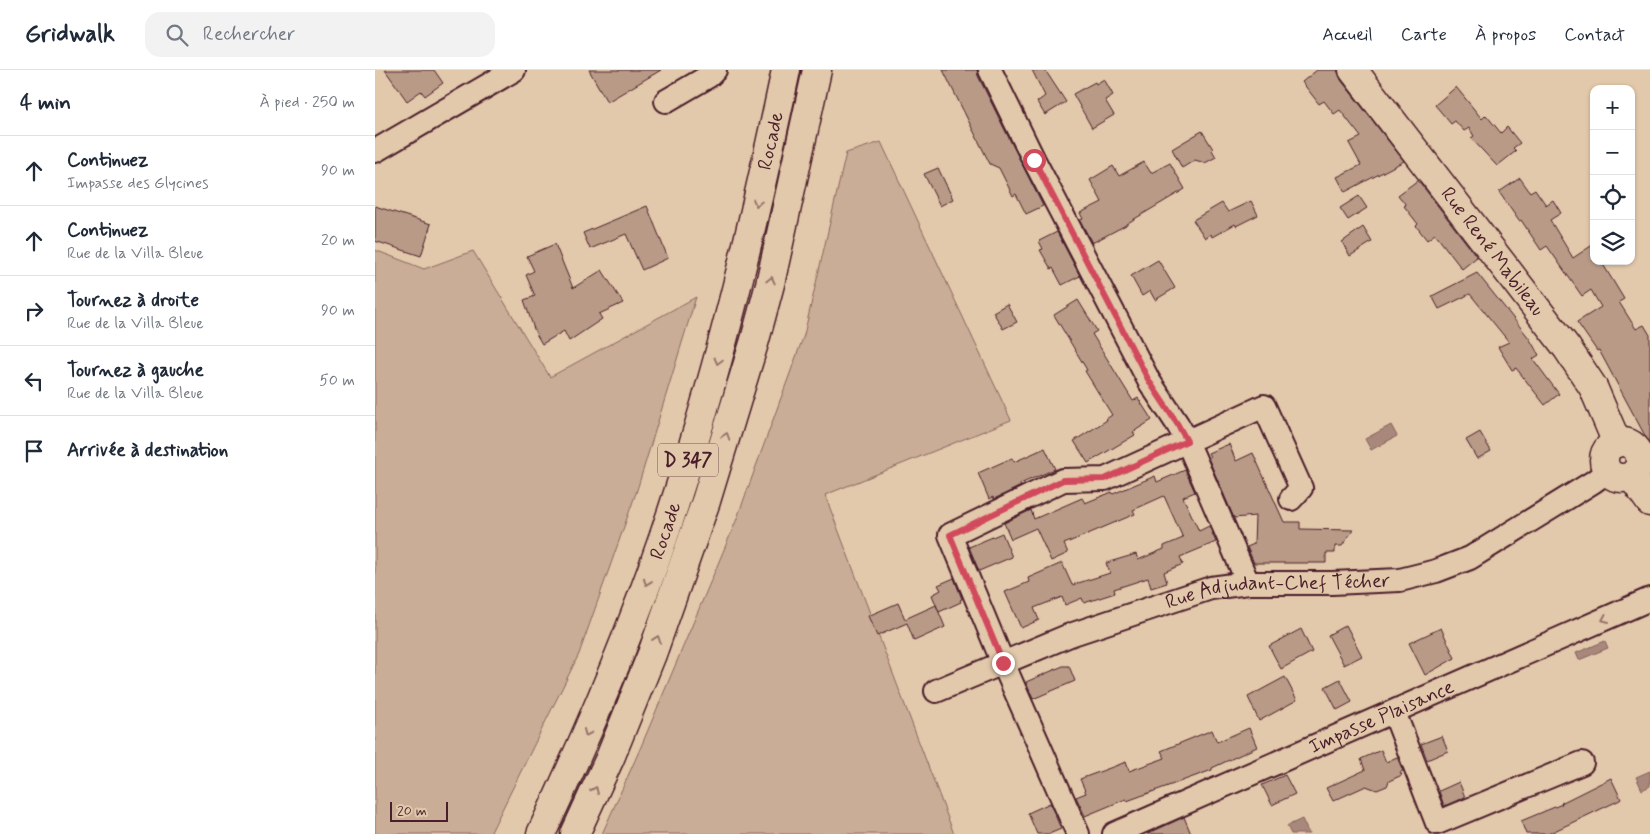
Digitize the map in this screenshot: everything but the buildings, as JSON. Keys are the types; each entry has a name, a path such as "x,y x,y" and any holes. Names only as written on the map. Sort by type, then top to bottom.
{"main road":[{"name":"Rocade","path":"541,834 623,646 678,494 735,296 786,70"},
{"name":"D 347","path":"575,834 610,758 652,654 706,502 753,349 770,284 817,70"},
{"name":"Rue René Mabileau","path":"1353,70 1567,348 1593,387 1617,442 1634,446 1641,456 1639,468 1620,474"},
{"path":"1620,474 1650,502"}],"street":[{"path":"376,149 514,70"},
{"path":"666,101 709,76 715,70"},
{"path":"990,70 1034,160 1149,381 1187,441 1248,583"},
{"path":"1078,834 1003,663 950,535 1063,480 1105,479 1272,402 1301,488 1291,499"},
{"name":"Rue Adjudant-Chef Técher","path":"936,691 1070,635 1211,588 1248,583 1332,583 1400,580 1436,571 1470,558 1593,482 1620,474"},
{"name":"Impasse Plaisance","path":"1115,834 1650,600"},
{"path":"1394,712 1437,823 1583,763"}],"shaded area":[{"path":"881,142 1011,420 825,495 954,834 602,834 736,521 804,335 846,153"},
{"path":"375,250 424,269 473,251 550,377 696,297 637,490 579,654 490,834 375,834"},
{"path":"1391,425 1397,436 1371,450 1365,439"},
{"path":"1605,641 1608,648 1579,660 1576,653"},
{"path":"1650,771 1650,786 1642,790 1636,777"},
{"path":"1302,819 1309,834 1291,834 1287,826"}],"route":[{"path":"1003,663 950,535 1063,480 1105,479 1187,441 1149,381 1034,160"}]}
